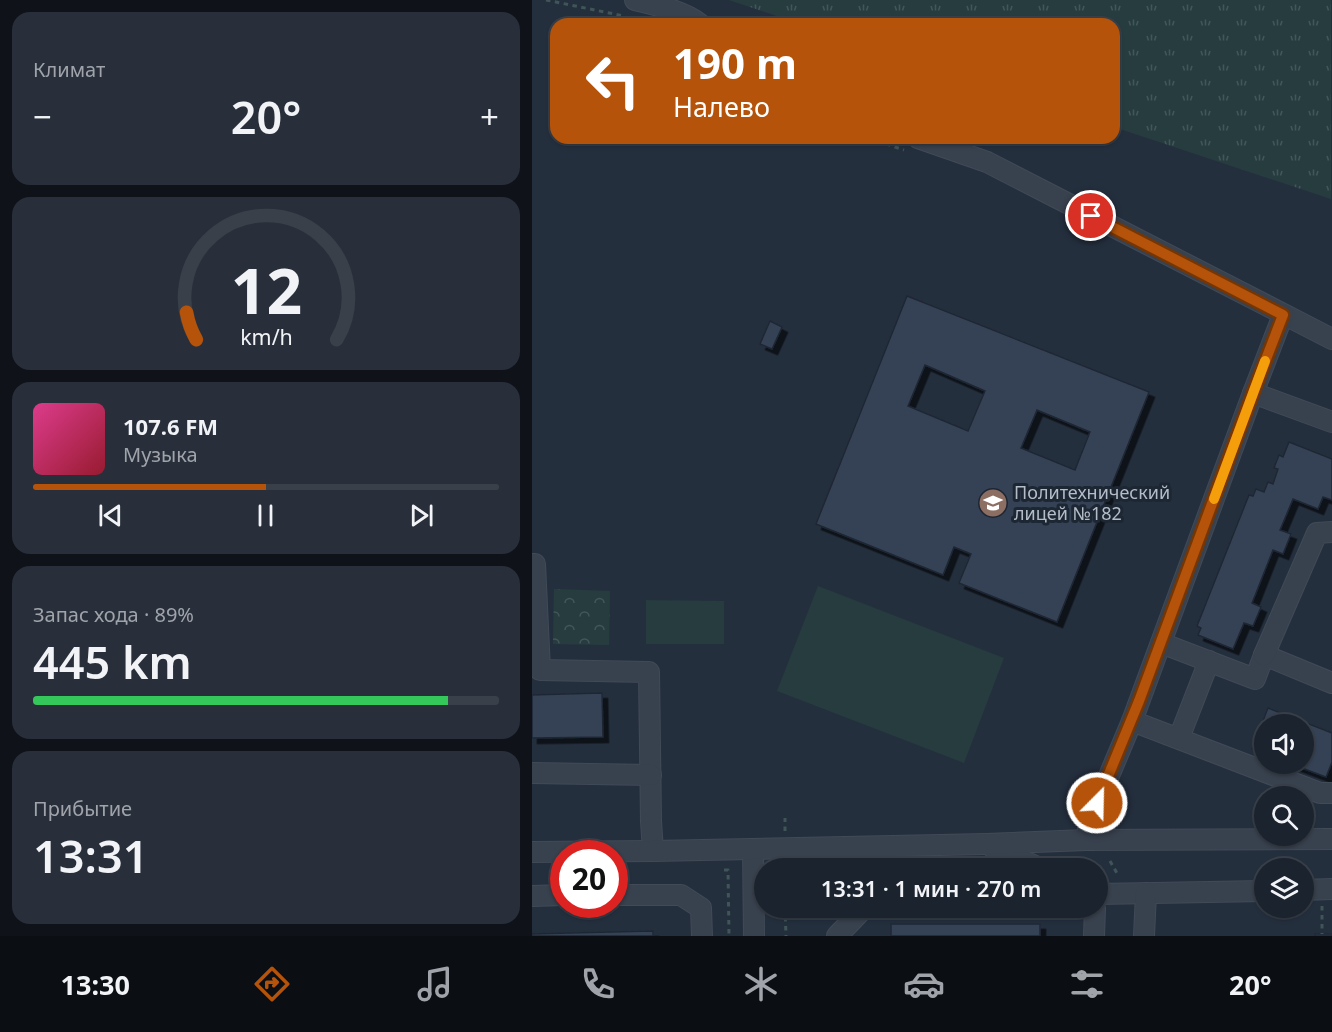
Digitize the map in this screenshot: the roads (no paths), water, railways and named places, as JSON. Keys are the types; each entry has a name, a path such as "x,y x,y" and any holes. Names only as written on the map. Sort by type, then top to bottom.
{"street":[{"path":"631,8 667,8 689,18"},
{"path":"935,144 987,162 1332,339"},
{"path":"1086,840 1090,821 1132,720 1283,315"},
{"path":"1253,393 1332,422"},
{"path":"1161,643 1255,679 1317,533 1332,532"},
{"path":"532,564 535,564 540,670 649,672 653,852"},
{"path":"1264,655 1332,683"},
{"path":"1179,738 1209,661"},
{"path":"1132,720 1320,793 1332,793"},
{"path":"532,773 651,775"},
{"path":"532,852 653,852 1086,840 1332,839"},
{"path":"987,844 1018,858"},
{"path":"753,849 754,936"},
{"path":"1108,894 1254,891"},
{"path":"1144,936 1146,893"},
{"path":"628,895 681,895 701,908 702,936"},
{"path":"532,896 550,896"},
{"path":"837,936 854,918"},
{"path":"1094,936 1095,918"}],"place":[{"name":"Политехнический лицей №182","path":"993,503"}]}
